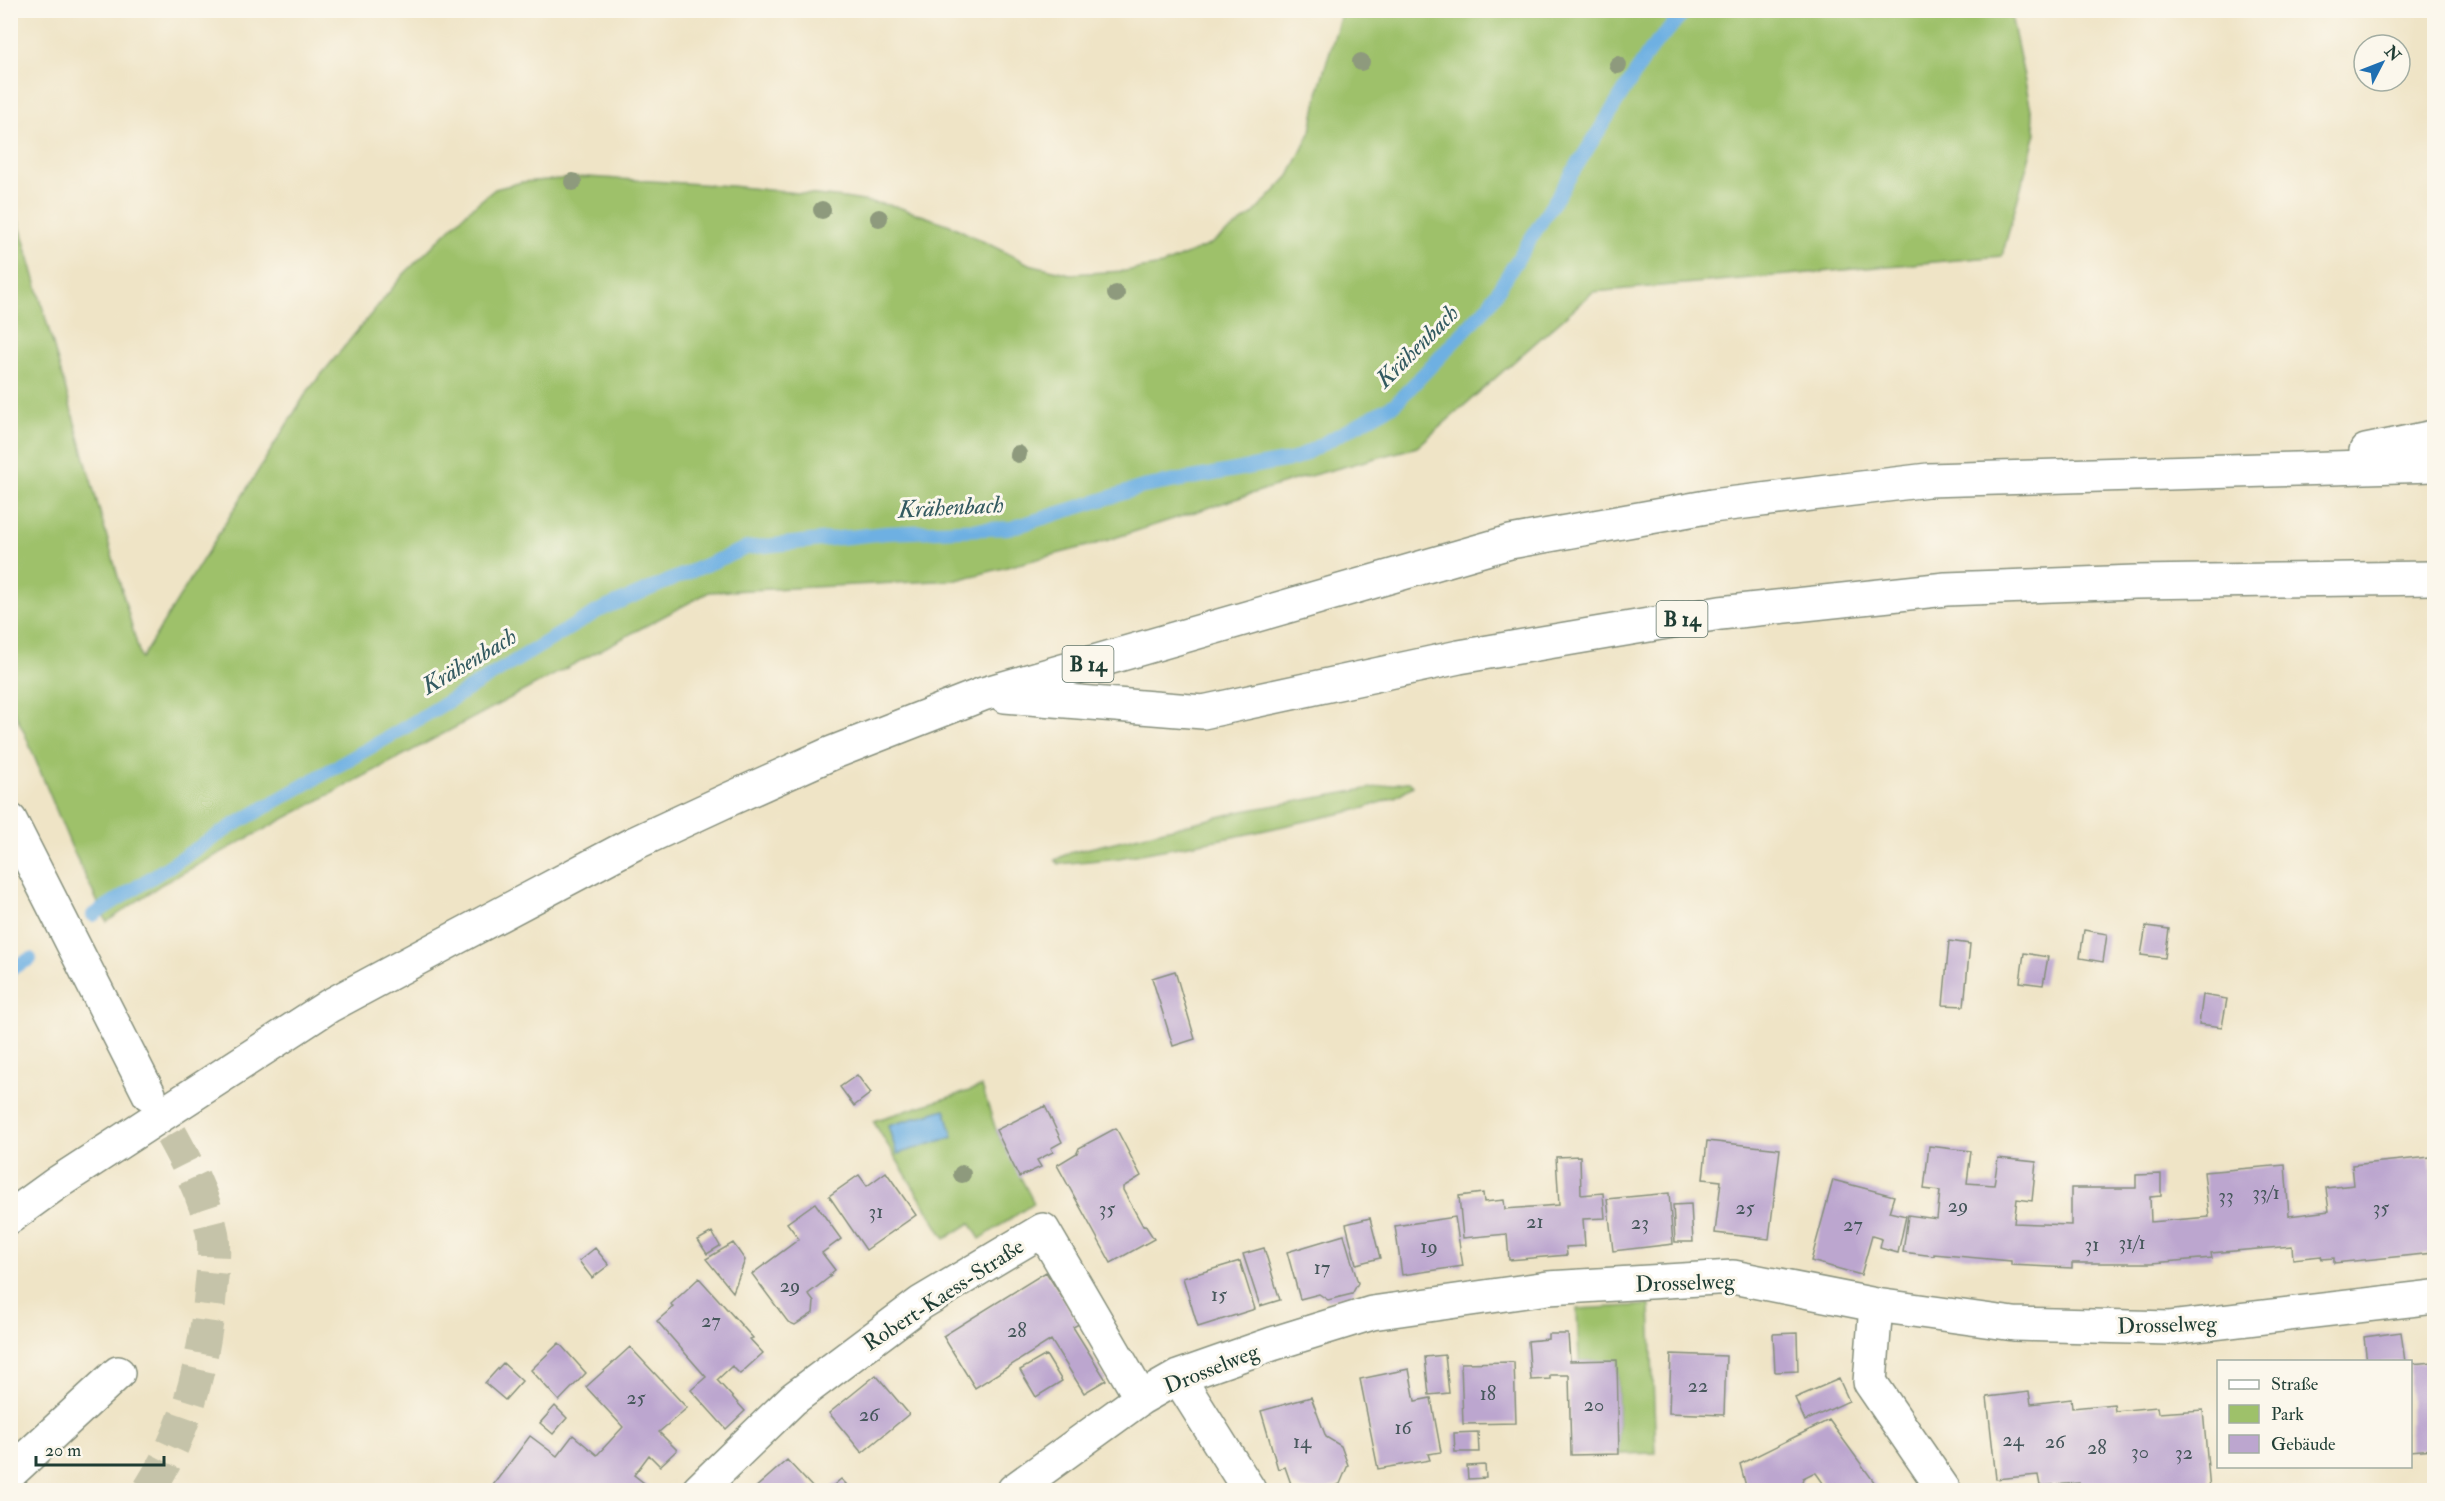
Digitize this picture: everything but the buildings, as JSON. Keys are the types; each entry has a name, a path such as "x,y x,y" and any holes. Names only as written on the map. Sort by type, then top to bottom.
{"main road":[{"path":"2282,469 2434,437"},
{"path":"2282,469 2434,465"},
{"name":"B 14","path":"10,1217 57,1183 329,1006 462,934 633,844 732,798 832,753 983,694 1510,542 1712,506 1928,480 2282,469"},
{"name":"B 14","path":"983,694 1203,712 1459,657 1732,612 1946,589 2136,582 2434,578"},
{"path":"10,820 149,1094"},
{"name":"Robert-Kaess-Straße","path":"699,1491 793,1399 921,1303 1043,1230 1142,1398"},
{"name":"Drosselweg","path":"1014,1491 1142,1398 1178,1377 1272,1344 1372,1313 1548,1288 1733,1277 1876,1305 2014,1324 2170,1328 2434,1297"},
{"path":"1876,1305 1870,1382 1944,1491"},
{"path":"10,1473 118,1373"},
{"path":"1178,1377 1249,1491"}],"green space":[{"path":"1342,11 2010,11 2036,133 2002,256 1593,292 1417,447 1291,481 1099,543 957,580 709,592 162,884 107,922 71,846 11,705 11,194 141,659 307,392 404,274 468,211 495,189 522,182 587,177 731,186 844,198 895,206 950,225 1029,264 1070,274 1125,271 1162,265 1209,245 1253,214 1289,176 1311,131 1320,84"},
{"path":"1410,782 1413,786 1395,797 1365,808 1243,835 1119,858 1059,864 1055,860 1069,853 1243,811"},
{"path":"982,1087 996,1130 1034,1203 980,1239 970,1223 945,1239 873,1121"},
{"path":"1650,1305 1656,1453 1619,1454 1617,1361 1579,1361 1577,1309"}],"water":[{"path":"945,1109 953,1137 897,1154 888,1126"}],"waterway":[{"name":"Krähenbach","path":"93,915 232,826 394,734 598,611 746,548 886,533 1011,528 1143,487 1295,459 1395,404 1488,306 1650,50 1687,10"},
{"name":"Krähenbach","path":"10,969 30,959"}],"tunnel":[{"path":"149,1094 200,1192 213,1234 214,1249 204,1340 192,1392 174,1443 149,1490"}]}
